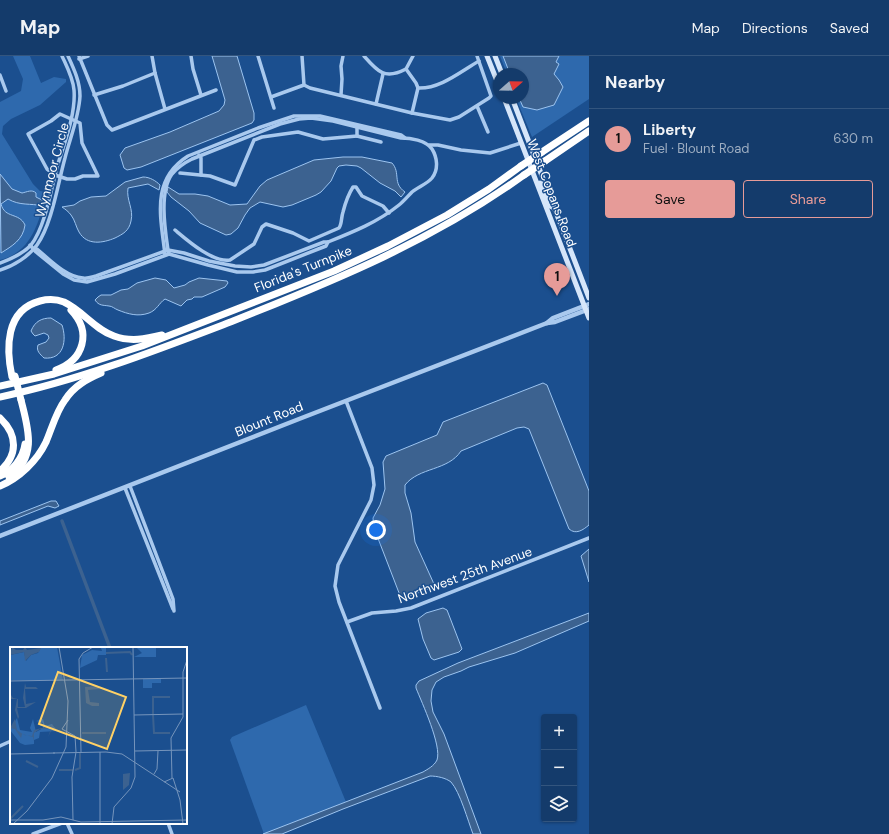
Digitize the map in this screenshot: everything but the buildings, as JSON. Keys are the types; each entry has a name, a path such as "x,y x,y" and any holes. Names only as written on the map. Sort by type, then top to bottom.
{"highway":[{"name":"Florida's Turnpike","path":"0,386 54,374 110,357 164,338 334,271 388,246 447,215 489,189 589,120"},
{"name":"Florida's Turnpike","path":"0,397 59,382 125,361 195,336 291,298 393,254 451,223 493,197 589,131"},
{"path":"0,476 15,466 24,449 24,429 8,354 10,333 14,323 23,309 41,301 50,299 63,302 72,306 104,331 115,336 128,339 142,339 182,330"},
{"path":"14,377 12,352 13,342 14,334 21,319 31,309 45,303 57,304 65,307 76,316 80,324 82,343 79,352 74,359 67,364 34,378"},
{"path":"0,486 17,476 32,463 40,453 60,408 72,392 88,379 125,361"},
{"path":"0,481 11,476 23,462 27,454 29,437 19,400"},
{"path":"0,418 7,425 12,435 14,446 12,457 0,471"}],"main road":[{"path":"487,56 493,71"},
{"path":"495,56 500,68"},
{"path":"491,66 498,63"},
{"name":"West Copans Road","path":"506,104 549,218 587,307 589,318"},
{"name":"West Copans Road","path":"514,104 589,298"},
{"path":"520,143 526,151 550,206 554,208"},
{"path":"549,218 555,219 562,235 568,242"}],"street":[{"name":"Wynmoor Circle","path":"0,263 11,259 30,245 38,234 71,119 74,90 62,56"},
{"name":"Wynmoor Circle","path":"0,270 14,264 34,249 48,225 79,108 80,86 68,56"},
{"path":"88,56 79,57 107,125 112,130 216,90"},
{"path":"152,56 165,109"},
{"path":"191,56 200,95"},
{"path":"258,56 274,108"},
{"path":"302,56 304,85"},
{"path":"341,95 341,66 343,56"},
{"path":"364,56 376,70 383,74 392,74 406,70 413,56"},
{"path":"271,97 304,85 310,88 412,113 450,120 477,106 491,96 477,56"},
{"path":"418,88 435,86 479,61"},
{"path":"406,70 418,88 412,113"},
{"path":"94,95 124,86 155,73"},
{"path":"376,104 383,74"},
{"path":"0,75 6,91"},
{"path":"477,106 488,132"},
{"path":"60,114 71,119 80,123 82,143 98,176 83,176 75,179 67,179 55,175 47,169 28,134 51,122 60,114"},
{"path":"167,252 163,194 171,171 180,161 294,116 310,115 333,118 357,126 401,135 405,138 429,145 438,144 461,150 490,153 520,143"},
{"path":"357,126 357,136"},
{"path":"259,130 262,137"},
{"path":"180,173 210,176 235,185 254,140 262,137 298,132 323,139 357,136 381,142"},
{"path":"30,245 47,262 63,274 74,280 87,282 115,274 167,252 237,272 265,270 326,246 328,242 360,229 389,213 401,204 413,192 432,178 437,168 435,155 429,145"},
{"path":"198,154 201,158 201,175"},
{"path":"175,230 192,245 212,256 226,261 230,260 254,244 262,227 266,224 293,233 309,241 341,226 342,214 353,187 356,187 362,196 383,206 389,213"},
{"path":"324,234 328,242"},
{"path":"208,263 212,256"},
{"name":"Blount Road","path":"0,536 547,323 553,318 587,307"},
{"path":"346,401 372,468 374,490 371,500 342,554 336,574 335,586 337,597 380,708"},
{"path":"125,488 174,611 173,599 130,486"},
{"name":"Northwest 25th Avenue","path":"347,622 372,613 407,610 589,538"},
{"path":"0,746 10,741"},
{"path":"33,834 59,824"},
{"path":"67,824 72,834"},
{"path":"168,824 172,834"}],"shaded area":[{"path":"13,56 30,56 41,83 54,77 66,79 66,82 40,105 11,119 3,126 2,134 33,184 40,191 47,192 33,234 20,250 11,256 0,260 0,102 21,91 23,79"},
{"path":"212,56 237,56 254,113 254,120 252,123 141,167 127,170 124,168 120,155 125,148 170,132 219,111 224,105 225,100"},
{"path":"500,56 589,56 589,99 532,137 518,104 529,104 529,68 505,68"},
{"path":"503,56 559,56 556,62 559,64 554,74 563,87 554,105 537,110 523,107 522,104 529,104 529,68 508,68"},
{"path":"362,157 392,163 396,170 399,185 405,192 401,197 395,191 380,183 357,166 339,166 331,181 321,192 292,205 283,207 260,202 250,208 238,228 231,234 226,235 200,223 189,211 167,192 168,187 179,194 208,196 230,205 247,204 260,186 267,180 314,160"},
{"path":"0,174 12,189 22,193 33,191 36,193 36,197 44,201 43,206 21,204 8,199 1,204 6,212 19,218 25,225 19,239 1,253"},
{"path":"143,177 150,178 157,182 160,185 159,190 148,184 128,188 128,197 132,212 130,224 123,234 110,240 96,242 86,240 79,232 74,219 62,207 74,205 91,197 106,196 125,182"},
{"path":"155,278 166,280 174,288 185,285 199,278 227,281 228,283 225,287 202,297 194,297 187,300 181,306 165,299 152,312 141,315 126,313 111,306 100,304 95,300 101,295 111,295 121,290 128,289 137,283"},
{"path":"51,318 62,325 64,343 60,352 56,356 44,358 39,352 38,345 46,342 49,338 48,335 44,333 35,336 31,331 39,321"},
{"path":"543,383 547,385 589,491 589,525 577,532 569,529 529,429 524,427 517,428 461,451 449,462 418,475 405,485 405,493 411,513 415,542 434,584 433,587 402,599 374,528 373,518 380,505 385,489 383,462 386,456 437,435 443,422"},
{"path":"51,501 56,501 59,506 55,508 48,506 0,525 0,521"},
{"path":"589,549 589,582 581,556"},
{"path":"443,608 447,610 462,649 459,652 434,660 431,658 423,639 418,619 426,613"},
{"path":"589,613 589,621 515,653 469,667 444,677 436,682 432,690 431,701 433,712 444,734 481,834 473,834 461,799 451,782 447,779 430,776 282,834 263,834 423,772 433,766 437,760 437,745 431,724 416,688 419,681 458,663"},
{"path":"306,705 346,802 264,834 230,740 232,737"}],"waterway":[{"path":"62,521 110,647"}],"place":[{"name":"Liberty","path":"557,296"}]}
